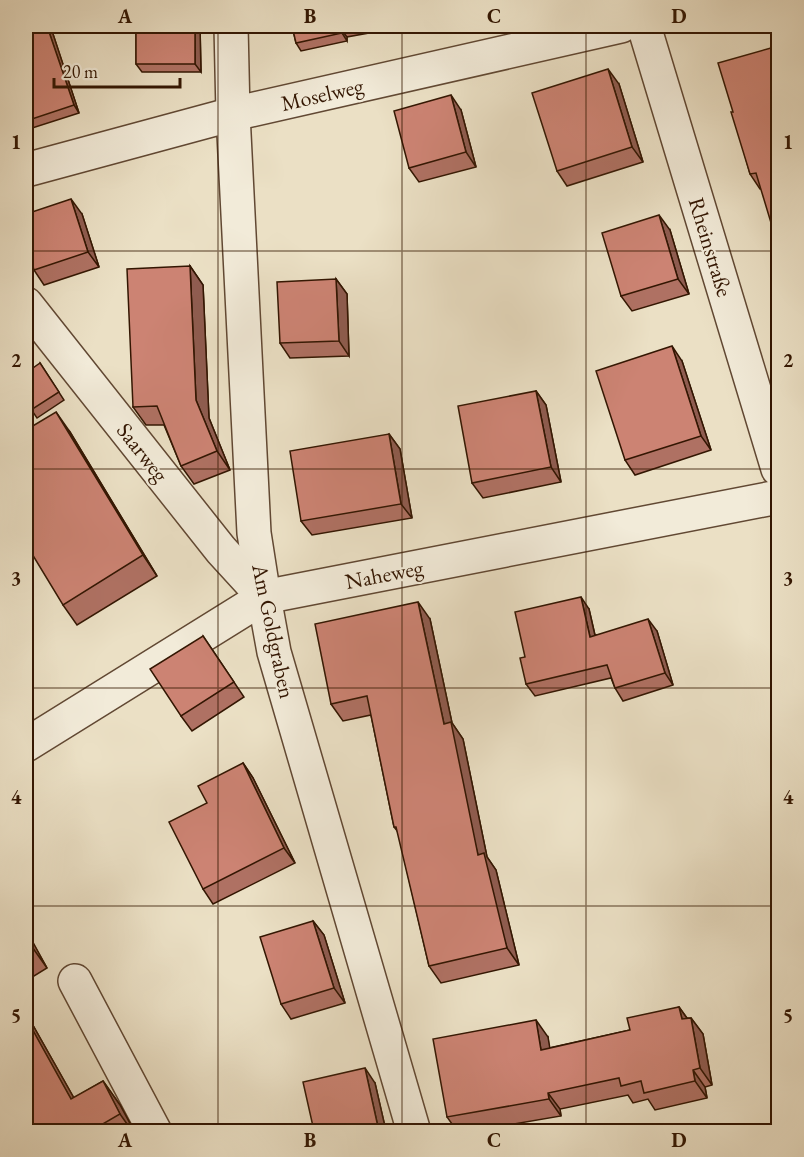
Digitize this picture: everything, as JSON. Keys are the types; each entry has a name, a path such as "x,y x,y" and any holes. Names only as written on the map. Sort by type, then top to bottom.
{"street":[{"name":"Am Goldgraben","path":"231,26 233,114 254,533 264,597 274,652 414,1131"},
{"name":"Moselweg","path":"26,170 233,114 621,26"},
{"name":"Rheinstraße","path":"644,26 778,469"},
{"name":"Saarweg","path":"26,304 221,550 264,597"},
{"name":"Naheweg","path":"26,745 264,597 778,497"},
{"path":"75,981 154,1131"}],"building":[{"path":"47,26 74,105 26,121 26,34"},
{"path":"136,26 195,26 195,64 136,64"},
{"path":"292,26 361,26 341,29 342,33 296,43"},
{"path":"778,46 778,246 756,173 750,174 718,63"},
{"path":"608,69 632,147 557,171 532,93"},
{"path":"451,95 466,152 409,168 394,111"},
{"path":"71,199 88,252 34,270 26,243 26,214"},
{"path":"659,215 678,279 621,296 602,233"},
{"path":"190,266 196,400 217,451 181,466 157,406 133,407 127,269"},
{"path":"336,279 339,341 280,343 277,282"},
{"path":"672,346 701,436 625,460 596,371"},
{"path":"40,363 59,392 31,410 26,402 26,373"},
{"path":"536,391 551,467 472,483 458,406"},
{"path":"56,412 143,555 63,605 26,544 26,430"},
{"path":"389,434 401,504 301,521 290,451"},
{"path":"581,597 590,637 648,619 665,673 615,688 607,665 526,684 520,658 525,657 515,612"},
{"path":"418,602 444,724 451,722 478,855 484,853 507,948 429,966 396,827 394,827 367,696 331,704 315,624"},
{"path":"203,636 234,682 181,716 150,669"},
{"path":"243,763 284,848 203,889 169,822 207,803 198,786"},
{"path":"778,799 778,815 775,800"},
{"path":"313,921 334,988 281,1004 260,937"},
{"path":"679,1007 682,1019 691,1018 700,1068 693,1070 695,1081 644,1093 641,1081 621,1086 619,1078 548,1093 549,1099 447,1117 433,1039 536,1020 541,1050 630,1030 627,1018"},
{"path":"26,1018 71,1099 103,1081 120,1114 94,1129 95,1131 26,1131"},
{"path":"365,1068 378,1127 359,1131 314,1131 303,1082"}]}
